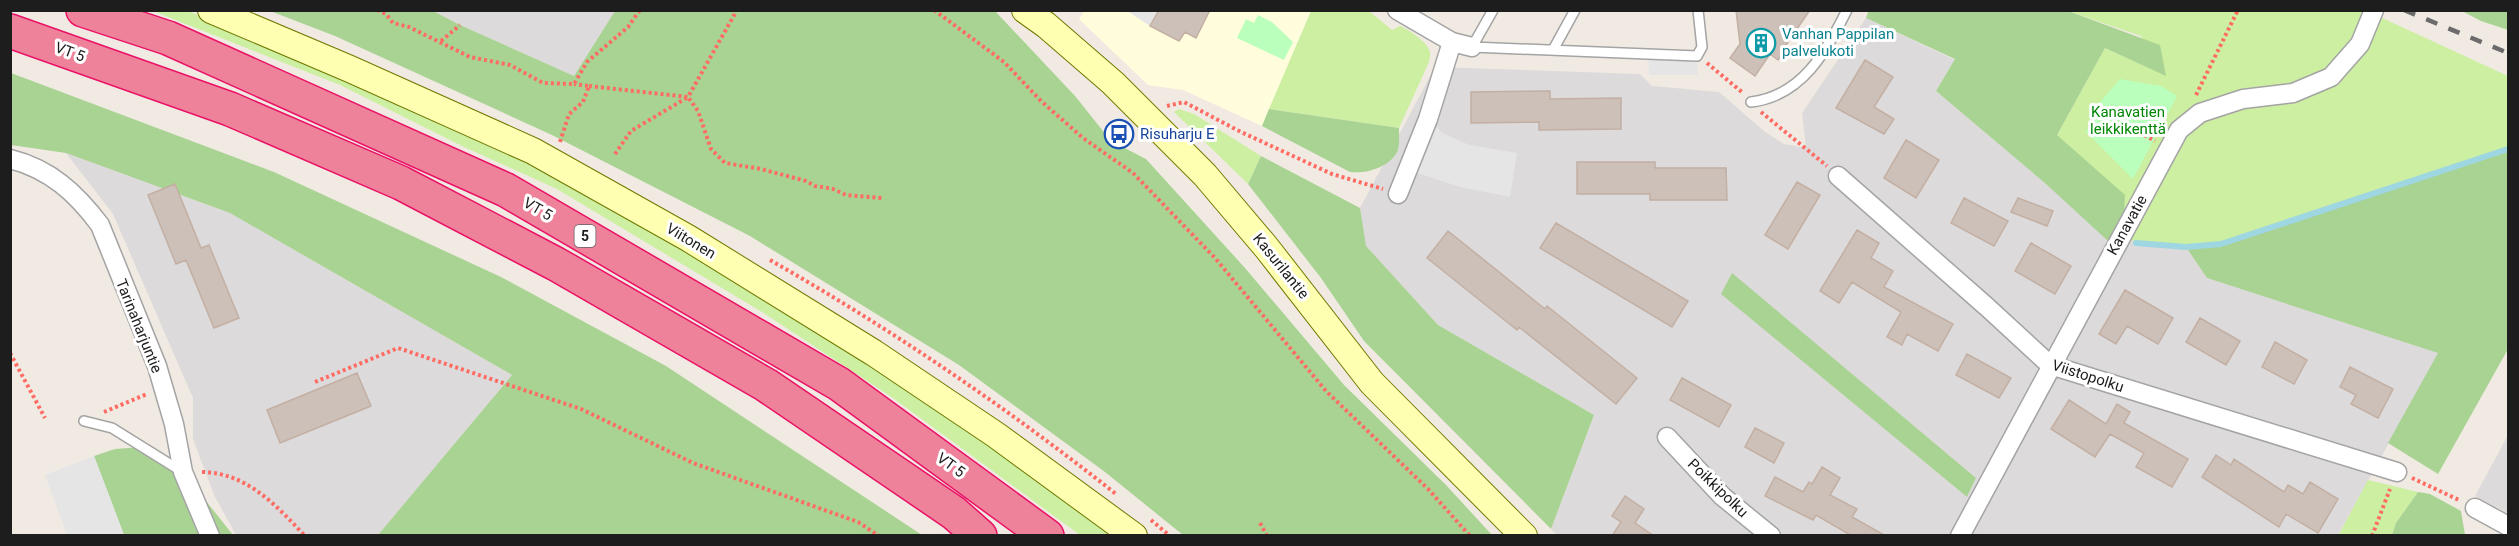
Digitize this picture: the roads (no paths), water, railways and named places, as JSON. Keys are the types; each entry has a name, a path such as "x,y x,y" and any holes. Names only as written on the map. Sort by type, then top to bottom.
{"highway":[{"name":"VT 5","path":"83,10 168,38 506,190 839,384 1047,536"},
{"name":"VT 5","path":"10,31 230,109 401,183 463,215 556,264 766,385 954,513 980,536"}],"main road":[{"name":"Viitonen","path":"211,10 533,151 688,238 874,353 996,435 1134,536"},
{"name":"Kasurilantie","path":"1025,10 1051,18 1205,175 1266,247 1372,382 1524,536"}],"street":[{"path":"1397,10 1452,42 1472,47"},
{"name":"Kanavatie","path":"1960,536 2178,130 2200,113 2243,99 2293,93 2331,77 2360,45 2374,10"},
{"path":"1398,194 1428,119 1452,42"},
{"name":"Tarinaharjuntie","path":"10,159 32,164 56,178 86,206 100,225 157,366 174,424 183,472 210,536"},
{"name":"Viistopolku","path":"1838,176 1988,307 2050,365 2397,472"},
{"name":"Poikkipolku","path":"1667,437 1722,496 1771,536"},
{"path":"2475,508 2508,526"}],"lane":[{"path":"1493,10 1472,47 1697,56 1702,47 1698,10"},
{"path":"1552,50 1575,10"},
{"path":"1751,102 1769,100 1801,80 1832,41 1844,13"},
{"path":"84,421 112,428 183,472"}],"waterway":[{"path":"2136,243 2186,247 2221,244 2508,149"}],"railway":[{"path":"2404,10 2508,53"}],"place":[{"name":"Vanhan Pappilan palvelukoti","path":"1761,43"},
{"name":"Risuharju E","path":"1119,134"}],"park label":[{"name":"Kanavatien leikkikenttä","path":"2128,120"}]}
